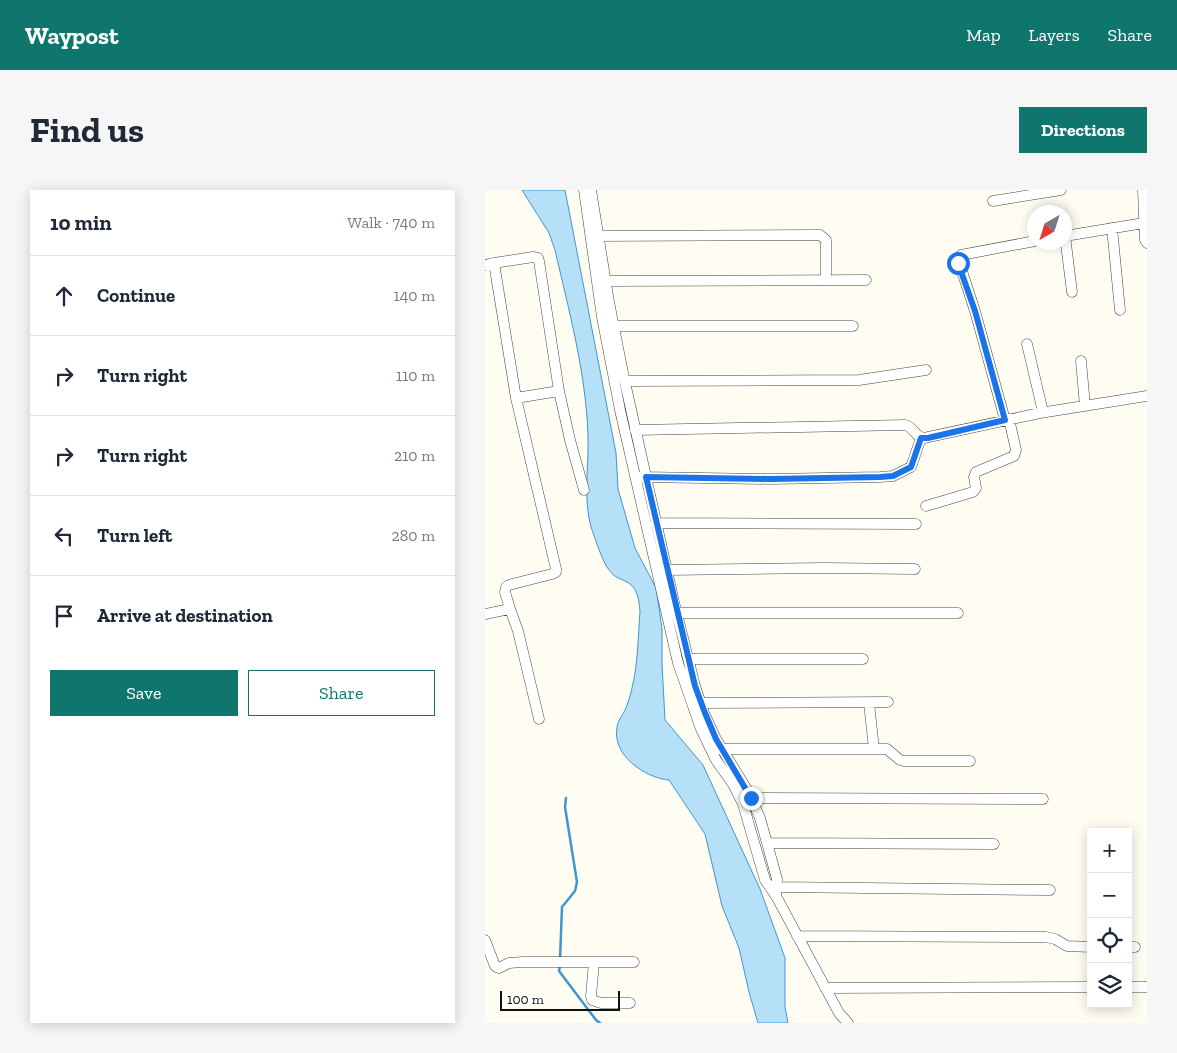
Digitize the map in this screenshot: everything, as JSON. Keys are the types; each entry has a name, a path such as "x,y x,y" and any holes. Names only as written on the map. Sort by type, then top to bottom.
{"street":[{"path":"583,190 594,236 620,410 678,663 696,703 751,798 768,843 777,891 797,936 839,1013 848,1023"},
{"path":"591,190 594,236"},
{"path":"993,201 1061,190"},
{"path":"1143,190 1145,240 1147,244"},
{"path":"1072,235 1144,223"},
{"path":"1112,228 1120,310"},
{"path":"594,236 820,235 826,240 826,280"},
{"path":"926,506 973,492 976,488 974,477 976,472 1014,456 1016,450 958,259 961,255 1027,243"},
{"path":"1067,250 1072,292"},
{"path":"539,719 517,631 505,592 506,587 509,585 556,572 516,398 490,264 533,257 538,258 559,391 584,490"},
{"path":"601,281 866,280"},
{"path":"601,281 614,326 635,430 688,659 696,703 711,750 743,804 765,880 777,891 1049,890"},
{"path":"614,326 853,326"},
{"path":"1027,344 1043,412"},
{"path":"1081,361 1085,406"},
{"path":"625,381 859,380 926,370"},
{"path":"516,398 559,391"},
{"path":"635,430 905,425 921,438 928,438 1043,412 1147,396"},
{"path":"635,477 771,479 893,476 911,467 921,438"},
{"path":"656,523 916,524"},
{"path":"667,570 824,568 915,570"},
{"path":"485,614 510,609"},
{"path":"677,613 958,612"},
{"path":"688,659 863,659"},
{"path":"869,702 874,749"},
{"path":"696,703 888,702"},
{"path":"711,750 874,749 890,750 900,760 904,761 969,761"},
{"path":"751,798 1043,799"},
{"path":"768,843 994,844"},
{"path":"797,936 1046,937 1055,939 1067,946 1087,947"},
{"path":"485,940 497,968 516,962 634,962"},
{"path":"593,962 592,1000 601,1003 630,1003"},
{"path":"825,988 1087,987"},
{"path":"1132,987 1147,987"}],"water":[{"path":"522,190 565,190 616,453 618,489 635,548 656,588 662,628 665,720 703,765 760,889 785,958 785,1007 788,1023 758,1023 739,948 722,906 705,834 669,780 650,775 632,763 625,756 617,738 617,726 628,703 635,670 640,612 638,599 634,588 615,576 606,566 591,527 587,505 587,412 576,342 555,250 549,233"}],"waterway":[{"path":"560,960 562,907 575,891 577,882 565,807 566,798"},
{"path":"560,966 559,971 600,1023"}],"route":[{"path":"751,798 716,739 695,686 646,477 771,479 893,476 911,467 921,438 1005,420 975,311 958,263"}]}
